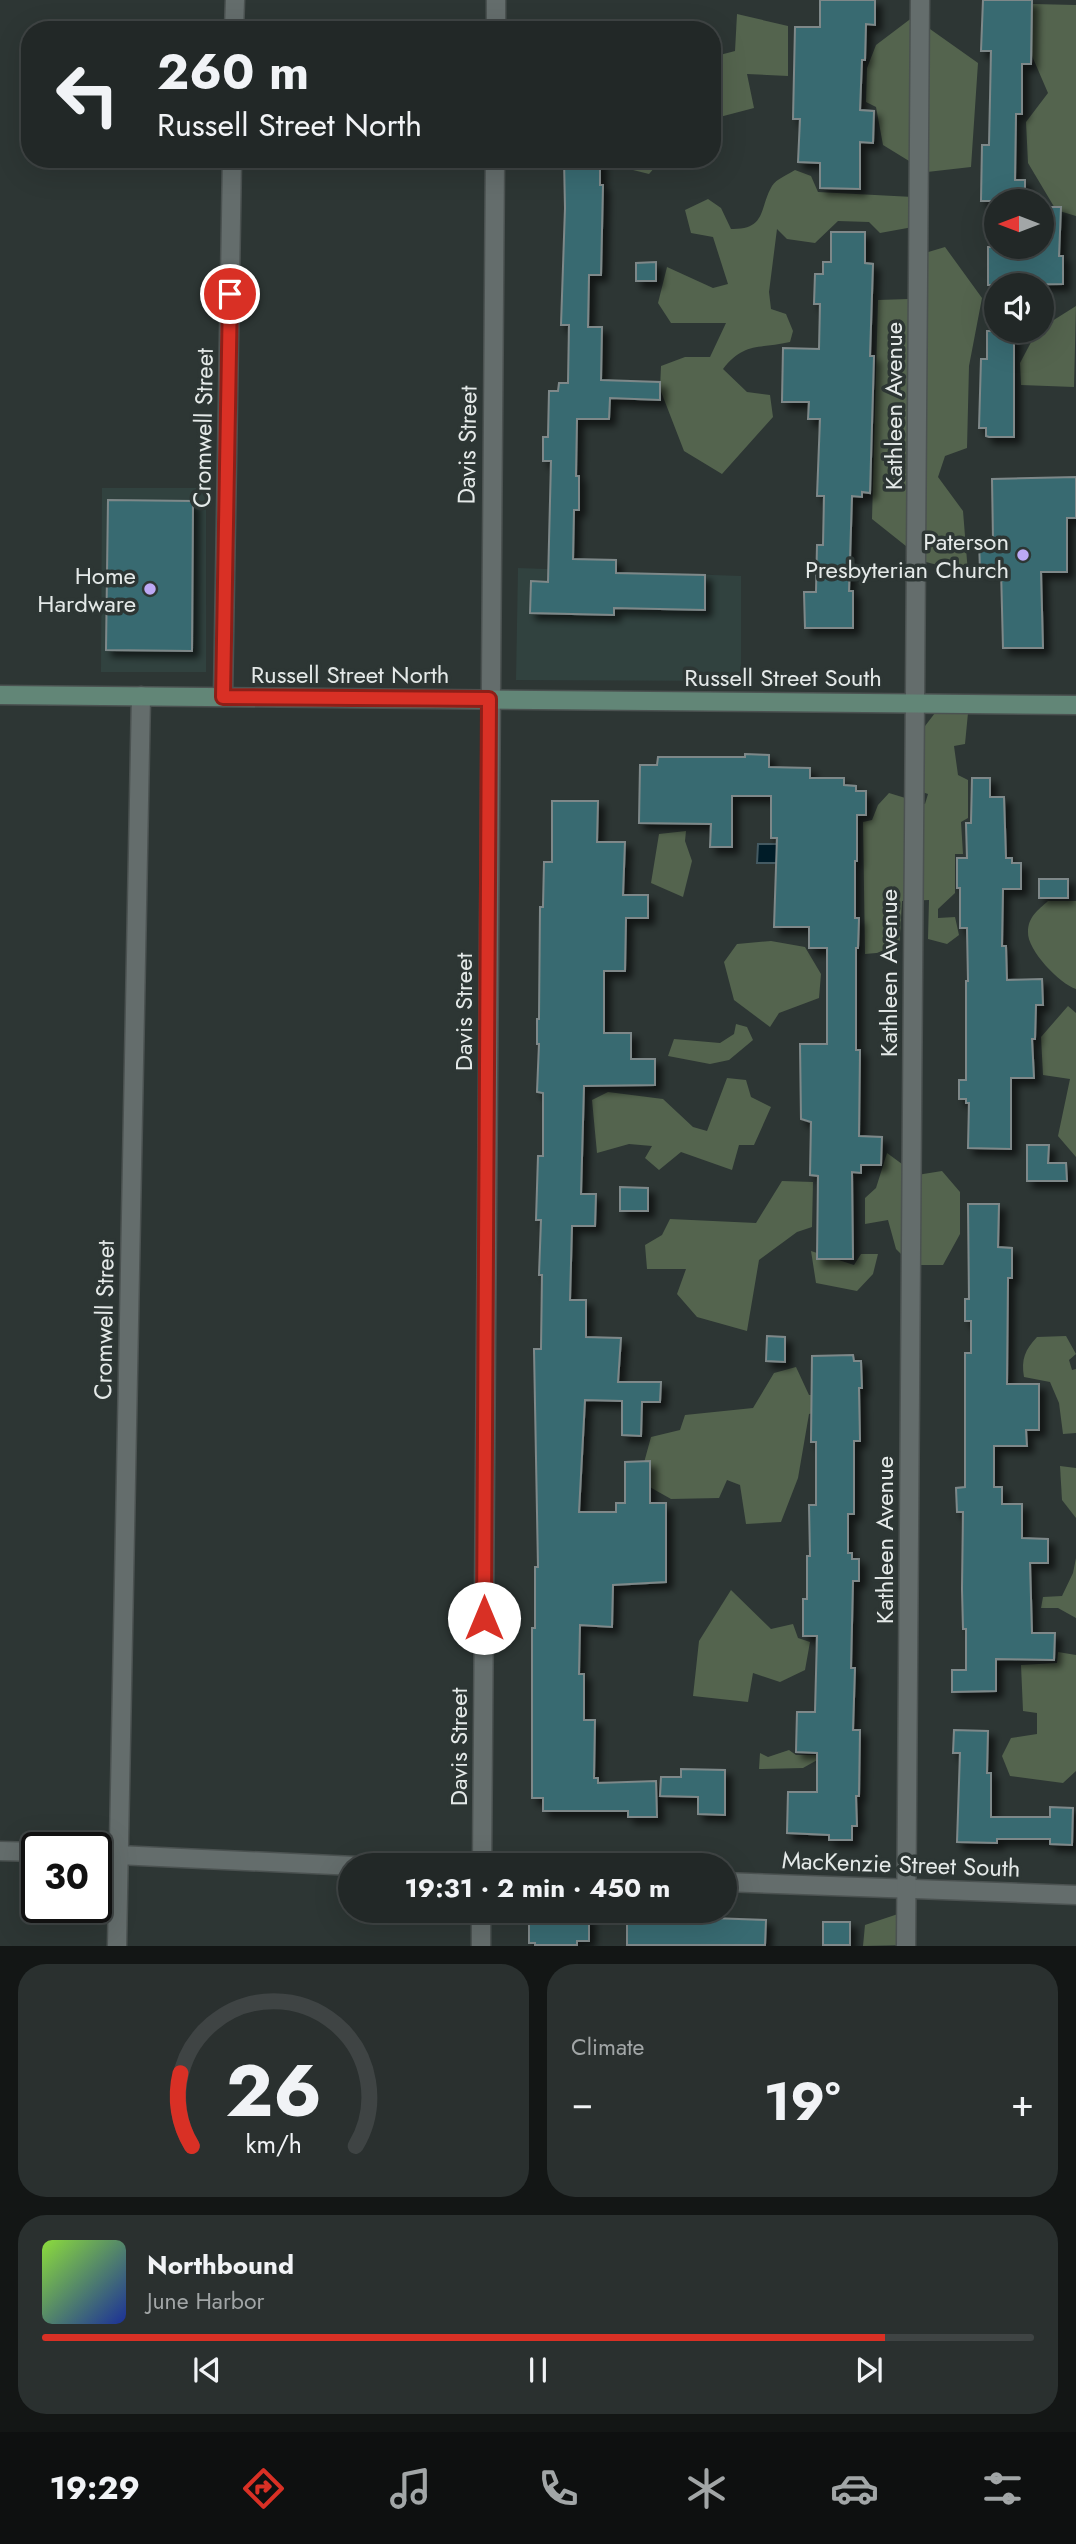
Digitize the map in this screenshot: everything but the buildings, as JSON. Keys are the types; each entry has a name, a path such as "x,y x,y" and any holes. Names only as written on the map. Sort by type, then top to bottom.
{"street":[{"path":"234,21 235,0"},
{"path":"496,0 496,21"},
{"name":"Kathleen Avenue","path":"906,1945 920,0"},
{"name":"Cromwell Street","path":"223,697 232,168"},
{"name":"Davis Street","path":"482,1853 495,168"},
{"name":"Russell Street North","path":"0,695 489,699"},
{"name":"Cromwell Street","path":"117,1945 141,696"},
{"name":"Russell Street South","path":"489,699 1076,705"},
{"path":"0,1851 21,1852"},
{"path":"112,1855 338,1865"},
{"name":"MacKenzie Street South","path":"737,1883 1076,1895"},
{"path":"481,1923 481,1945"}],"shaded area":[{"name":"Home Hardware","path":"102,488 206,488 206,672 101,672"},
{"path":"518,568 741,576 741,681 516,680"}],"green space":[{"path":"1033,4 1076,5 1076,216 1056,210 1054,189 1043,189 1028,163 1026,122 1048,93 1026,42"},
{"path":"737,14 788,26 788,76 747,74 754,108 721,117 721,55 735,51"},
{"path":"913,17 978,63 971,167 927,172 883,145 876,107 866,102 867,68 876,45"},
{"path":"625,168 654,168 649,174"},
{"path":"795,170 811,176 818,192 913,197 913,227 880,233 869,222 838,221 815,243 787,239 777,229 769,292 771,309 786,314 793,331 790,342 745,350 723,369 747,392 770,395 773,417 722,474 684,451 660,389 661,366 685,357 710,357 726,323 671,323 658,303 667,267 713,288 728,284 713,237 691,233 685,210 708,199 721,208 731,229 751,226 760,216 774,183"},
{"path":"945,247 982,298 969,366 967,448 945,456 938,477 963,511 968,573 926,562 872,519 878,300 909,299 925,253"},
{"path":"1076,306 1074,387 1021,385 1020,363 1031,343 1054,343 1054,320"},
{"path":"935,713 968,713 965,744 954,746 958,775 968,780 968,818 961,822 963,854 955,854 955,893 938,909 938,918 955,917 959,935 947,944 928,939 929,900 902,901 899,951 865,954 863,822 872,820 878,805 889,793 925,804 928,794 905,786 905,752"},
{"path":"686,831 685,841 692,861 683,897 651,883 659,834"},
{"path":"1048,901 1076,901 1076,989 1062,981 1046,965 1029,939 1028,927 1032,918"},
{"path":"771,941 805,947 821,974 819,998 779,1013 770,1027 734,1000 724,962 737,944"},
{"path":"1068,1006 1076,1013 1076,1157 1058,1136 1070,1079 1043,1075 1041,1037"},
{"path":"736,1024 747,1027 753,1040 729,1060 710,1064 668,1056 674,1039 720,1043 734,1034"},
{"path":"727,1078 746,1080 751,1097 771,1107 754,1145 739,1145 732,1170 681,1152 659,1170 645,1158 652,1146 629,1144 597,1153 592,1100 608,1092 663,1099 693,1127 707,1131"},
{"path":"887,1153 917,1175 942,1171 960,1192 960,1234 943,1265 912,1265 896,1249 888,1220 865,1224 865,1198 876,1188"},
{"path":"782,1181 813,1182 812,1227 797,1232 759,1260 747,1331 697,1317 677,1294 686,1269 647,1269 645,1245 662,1235 670,1219 756,1223"},
{"path":"811,1251 854,1265 861,1254 878,1254 873,1274 857,1291 816,1283"},
{"path":"1066,1336 1076,1354 1069,1360 1072,1370 1076,1369 1076,1433 1063,1434 1059,1403 1050,1382 1024,1377 1023,1365 1027,1351 1037,1337"},
{"path":"796,1367 809,1395 820,1395 819,1411 809,1414 798,1478 781,1522 746,1524 740,1485 727,1480 719,1498 671,1499 639,1481 651,1437 680,1430 685,1415 753,1408 774,1373"},
{"path":"1060,1466 1076,1468 1076,1518 1062,1500"},
{"path":"1076,1558 1076,1618 1058,1608 1041,1608 1043,1597 1062,1596 1073,1573"},
{"path":"731,1590 771,1629 793,1624 798,1638 810,1642 805,1670 780,1682 753,1673 748,1702 693,1696 699,1641"},
{"path":"1058,1652 1076,1655 1076,1771 1063,1783 1010,1776 1002,1756 1011,1738 1037,1734 1037,1713 1023,1711 1021,1665 1057,1663"},
{"path":"789,1750 796,1755 826,1755 803,1768 759,1769 760,1753 768,1757"},
{"path":"898,1914 908,1945 863,1946 865,1925"}],"water":[{"path":"758,844 790,844 790,863 757,863"}],"place":[{"name":"Paterson Presbyterian Church","path":"1023,555"},
{"name":"Home Hardware","path":"150,589"}],"route":[{"path":"230,294 223,697 489,699 484,1618"}]}
